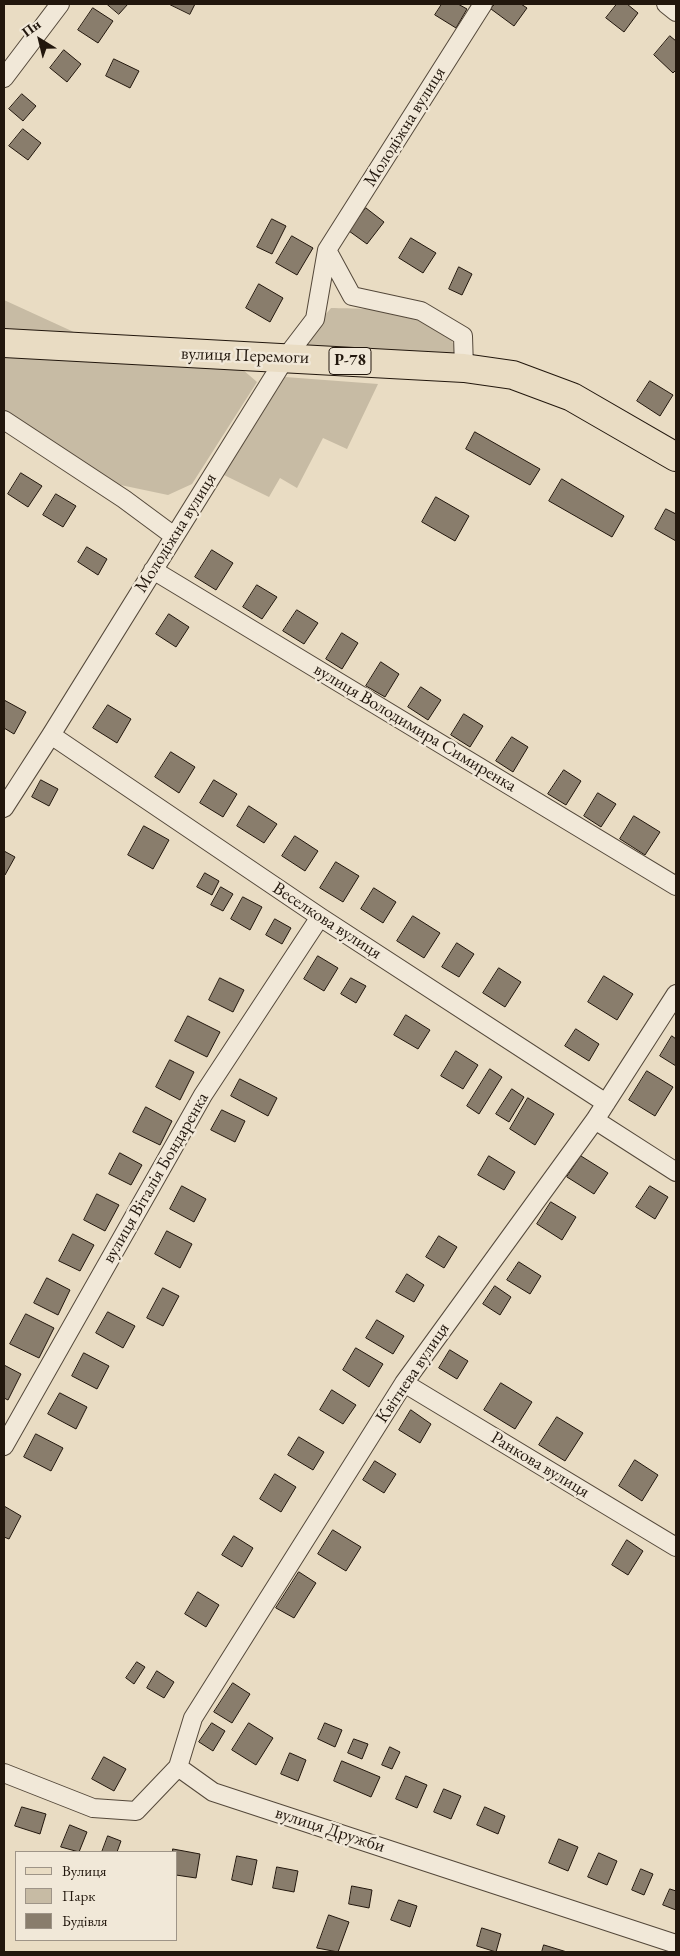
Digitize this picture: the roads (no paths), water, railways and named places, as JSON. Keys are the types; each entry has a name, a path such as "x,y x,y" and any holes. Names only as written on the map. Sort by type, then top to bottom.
{"main road":[{"name":"вулиця Перемоги","path":"4,343 464,368 513,375 572,397 676,457"}],"street":[{"path":"4,78 60,4"},
{"name":"Молодіжна вулиця","path":"4,808 51,736 286,357 315,319 327,250 484,4"},
{"path":"666,4 676,12"},
{"path":"327,250 352,296 421,310 463,336 464,368"},
{"path":"4,420 124,499 174,536"},
{"name":"вулиця Володимира Симиренка","path":"153,570 676,886"},
{"name":"Веселкова вулиця","path":"51,736 320,917 606,1102"},
{"name":"вулиця Віталія Бондаренка","path":"4,1446 203,1095 320,917"},
{"name":"Квітнева вулиця","path":"178,1767 193,1718 404,1383 595,1120 676,994"},
{"path":"595,1120 676,1172"},
{"name":"Ранкова вулиця","path":"404,1383 676,1547"},
{"path":"4,1773 94,1808 136,1811 178,1767"},
{"name":"вулиця Дружби","path":"178,1767 213,1792 676,1944"}]}
